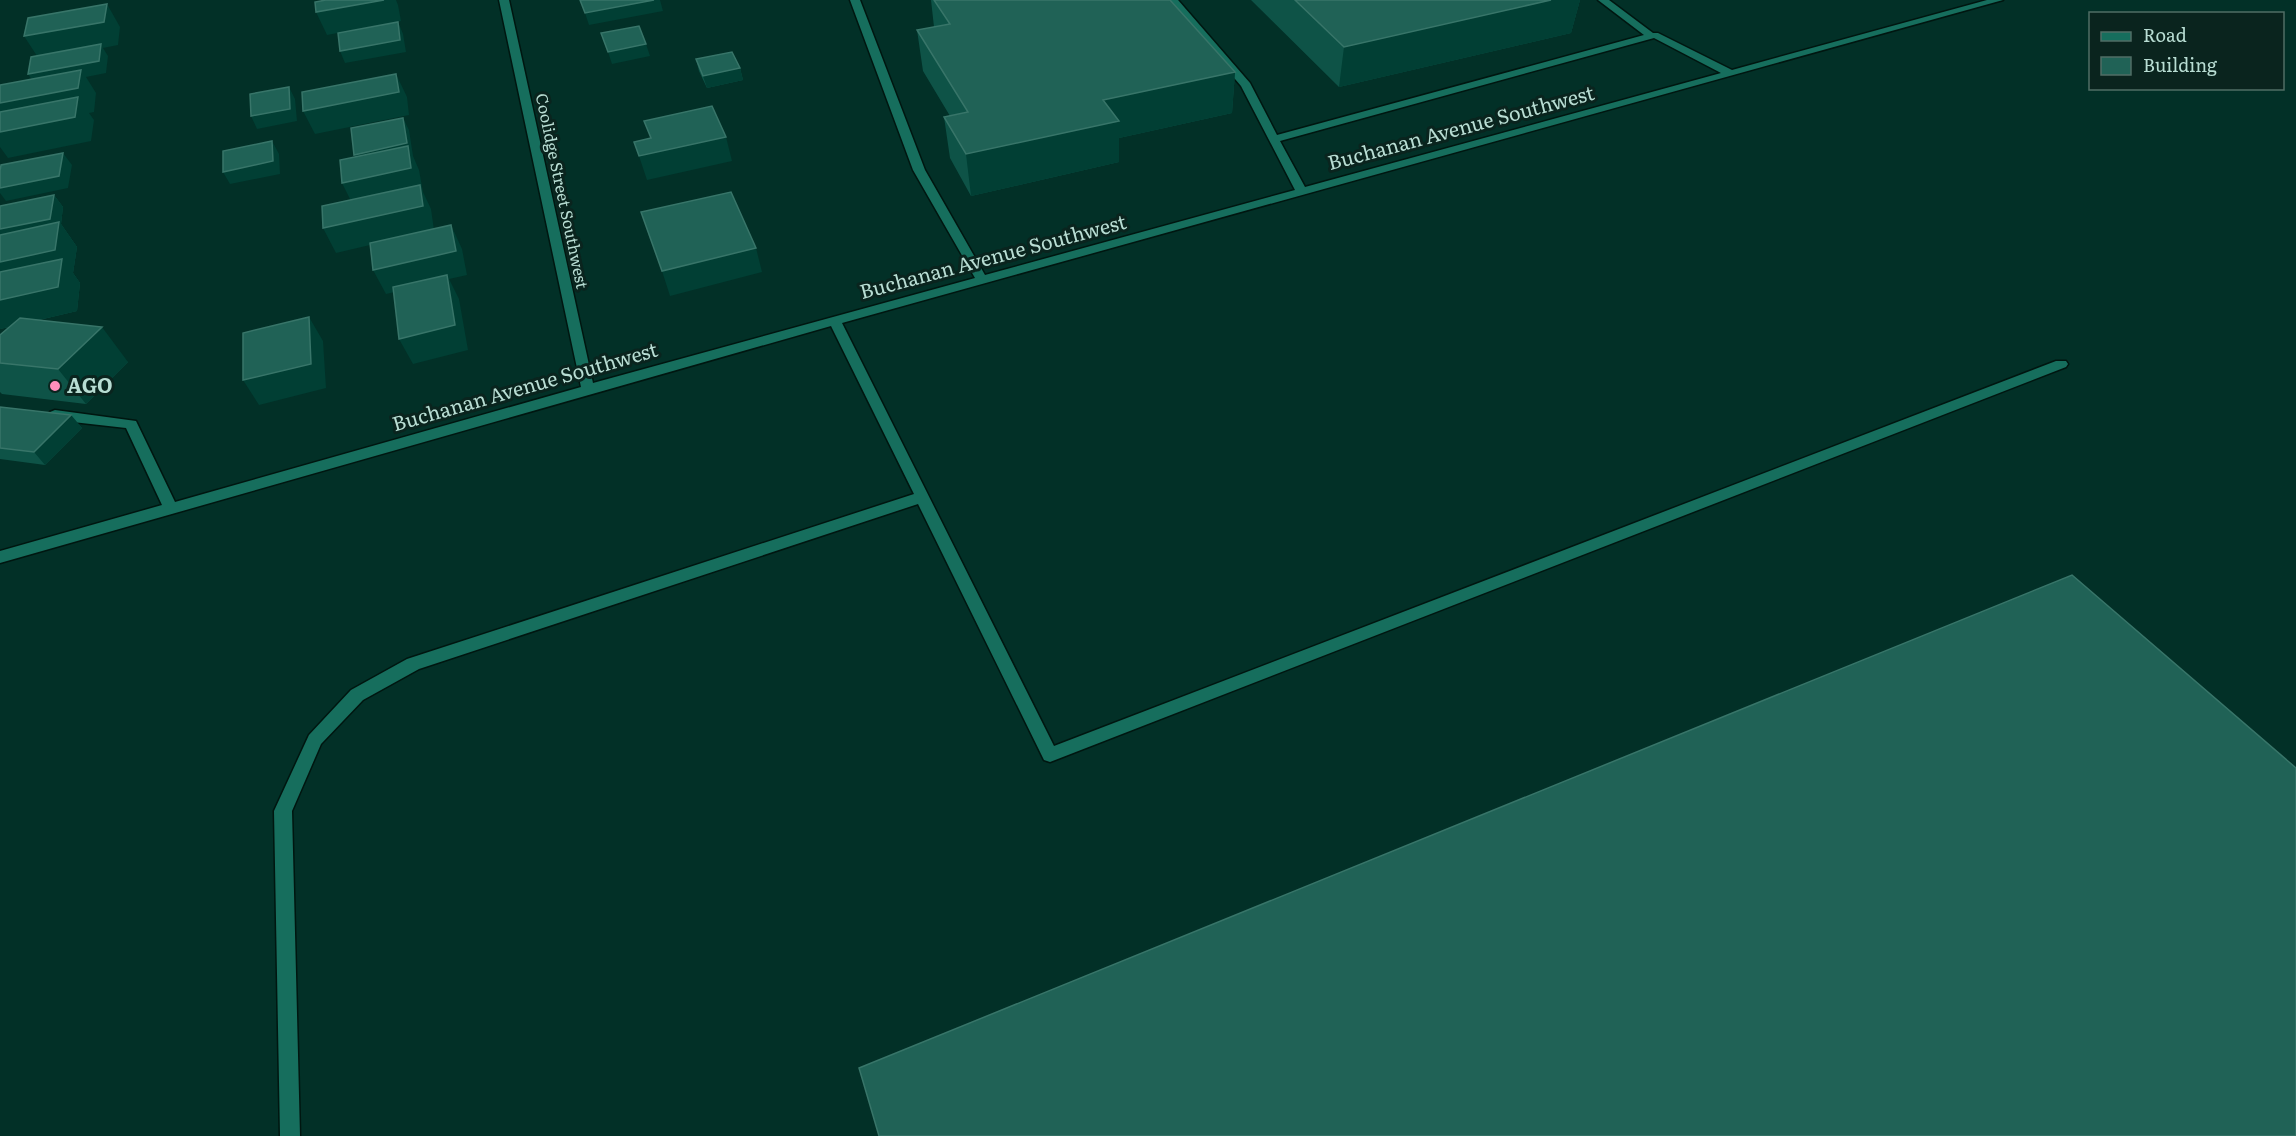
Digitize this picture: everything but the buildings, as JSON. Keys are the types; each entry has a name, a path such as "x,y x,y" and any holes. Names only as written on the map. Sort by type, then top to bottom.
{"street":[{"name":"Coolidge Street Southwest","path":"504,0 588,389"},
{"path":"855,0 920,170 982,280"},
{"path":"1173,0 1246,85 1302,192"},
{"path":"1602,0 1652,36"},
{"path":"1952,0 1967,8"},
{"name":"Buchanan Avenue Southwest","path":"0,557 588,389 1998,0"},
{"path":"1274,139 1655,35 1731,74"},
{"path":"835,321 1050,755 2061,364"},
{"path":"44,414 131,423 171,509"},
{"path":"290,1136 283,811 315,740 357,695 413,664 922,497"}],"place":[{"name":"AGO","path":"55,386"}]}
